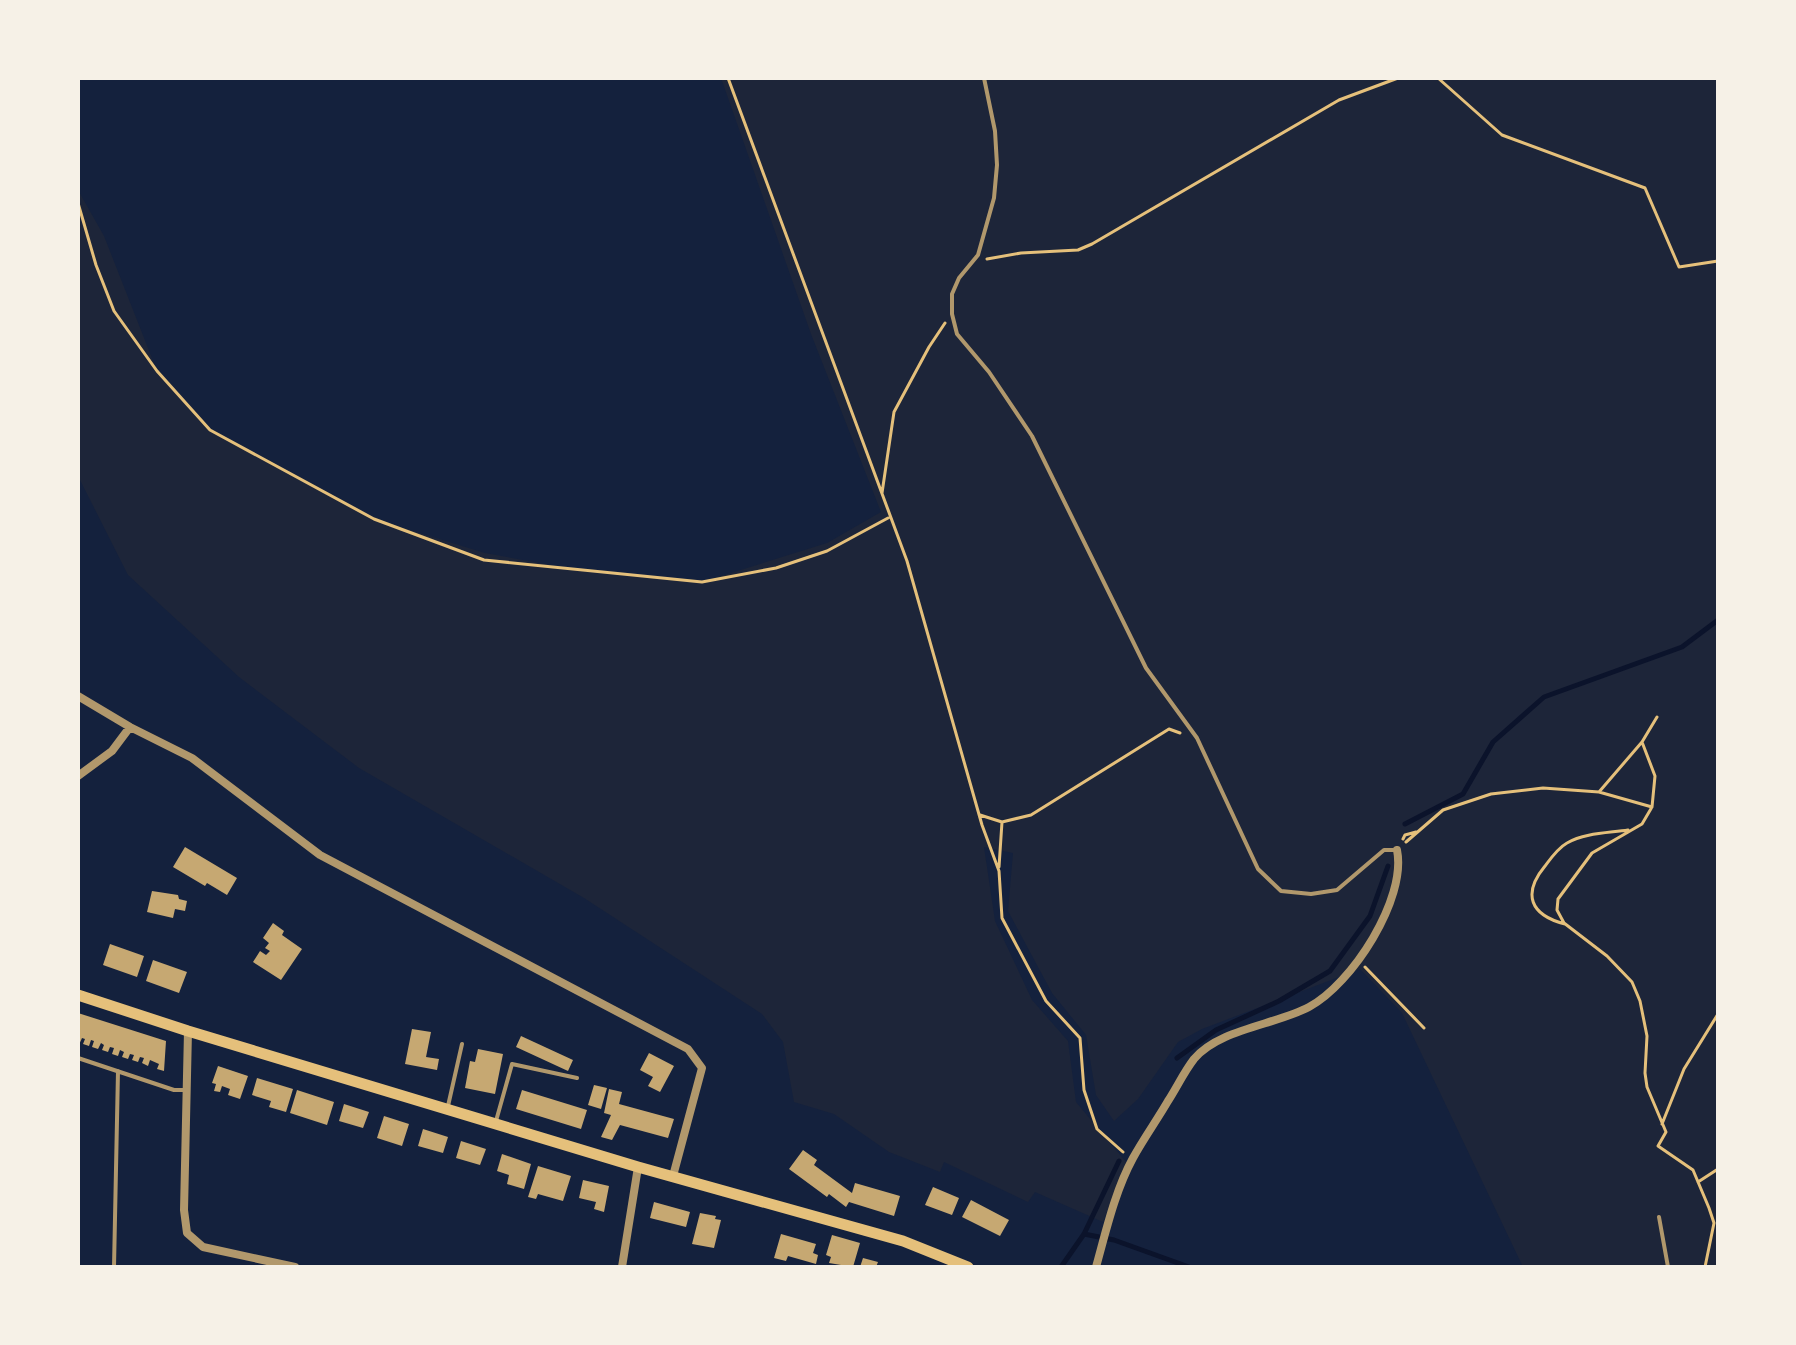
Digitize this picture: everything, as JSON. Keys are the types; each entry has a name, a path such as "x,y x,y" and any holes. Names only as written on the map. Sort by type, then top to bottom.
{"main road":[{"path":"78,995 638,1167 903,1241 968,1267"}],"street":[{"path":"78,696 192,758 320,855 688,1049 702,1068 673,1176"},
{"path":"78,776 112,751 130,727"},
{"path":"1096,1267 1106,1229 1132,1160 1194,1059 1211,1044 1309,1007 1346,975 1365,949 1392,901 1399,861 1397,850"},
{"path":"188,1031 184,1210 187,1233 203,1247 295,1267"},
{"path":"622,1267 638,1167"}],"lane":[{"path":"984,78 995,131 997,165 994,198 976,258 959,278 952,294 952,314 957,334 989,372 1032,436 1146,668 1197,738 1258,869 1281,891 1311,894 1337,890 1384,850 1397,850"},
{"path":"448,1108 462,1044"},
{"path":"78,1058 174,1090 186,1090"},
{"path":"495,1123 512,1064 577,1078"},
{"path":"114,1267 118,1071"},
{"path":"1659,1217 1668,1267"}],"path":[{"path":"728,78 907,561 999,871"},
{"path":"976,258 1078,250 1339,100 1398,78"},
{"path":"1438,78 1502,135 1645,188 1679,267 1718,261"},
{"path":"78,203 96,265 114,311 157,371 210,430 374,519 484,560 702,582 776,568 827,551 889,517"},
{"path":"881,496 894,412 929,347 952,314"},
{"path":"1599,792 1642,742 1657,717"},
{"path":"980,815 1002,822 1031,815 1169,729 1197,738"},
{"path":"1566,925 1557,910 1558,899 1577,871 1598,849 1642,824 1652,807 1655,776 1642,742"},
{"path":"1397,850 1443,810 1491,794 1543,788 1599,792 1652,807"},
{"path":"1002,822 999,871 1002,918 1046,1001 1080,1038 1084,1090 1097,1129 1132,1160"},
{"path":"1632,830 1579,838 1564,844 1537,875 1531,895 1533,904 1541,914 1566,925 1607,956 1632,982 1640,1001 1647,1036 1647,1087 1666,1132 1658,1146 1693,1170 1714,1223 1705,1267"},
{"path":"1368,969 1424,1028"},
{"path":"1661,1125 1684,1069 1717,1016"},
{"path":"1717,1016 1718,1024"},
{"path":"1698,1182 1718,1169"}],"shaded area":[{"path":"721,78 1718,78 1718,1267 1523,1267 1402,1013 1360,969 1202,1029 1178,1042 1138,1099 1114,1121 1096,1095 1086,1035 1052,993 1008,911 1013,853 984,847 995,921 1032,1000 1068,1041 1076,1102 1126,1162 1103,1222 1035,1192 1028,1202 944,1162 940,1172 889,1152 834,1114 794,1102 783,1042 762,1014 584,898 359,768 239,677 128,575 78,476 78,190 104,236 157,371 210,430 374,519 485,553 594,573 702,582 827,543 881,512 811,334"}],"building":[{"path":"185,847 237,878 227,895 173,867"},
{"path":"152,891 178,895 179,899 187,901 185,911 175,909 173,918 147,912"},
{"path":"273,923 284,931 282,935 302,949 281,980 253,962 260,951 266,955 270,951 265,948 269,943 263,938"},
{"path":"110,944 144,956 137,977 103,965"},
{"path":"153,960 187,972 179,993 146,981"},
{"path":"78,1013 166,1041 164,1071 157,1069 159,1064 150,1060 148,1066 142,1063 144,1058 140,1057 138,1062 132,1060 134,1055 130,1054 128,1059 122,1057 124,1052 120,1050 118,1056 112,1054 114,1048 110,1047 108,1052 102,1050 104,1045 101,1043 98,1049 92,1047 94,1041 91,1040 89,1046 83,1044 85,1039 82,1038 78,1047"},
{"path":"412,1029 431,1032 426,1057 439,1059 437,1070 405,1064"},
{"path":"521,1036 573,1060 568,1071 516,1047"},
{"path":"478,1049 503,1054 495,1094 465,1088 470,1061 475,1062"},
{"path":"649,1053 674,1066 660,1092 648,1086 653,1077 640,1070"},
{"path":"218,1066 248,1076 240,1099 228,1095 230,1089 222,1086 220,1092 214,1091 216,1084 212,1083"},
{"path":"257,1078 293,1089 286,1112 269,1107 271,1101 252,1095"},
{"path":"594,1085 607,1088 601,1109 588,1105"},
{"path":"609,1089 622,1092 619,1104 674,1119 668,1138 620,1125 612,1140 601,1137 611,1115 604,1113"},
{"path":"297,1090 334,1102 327,1125 290,1113"},
{"path":"522,1090 587,1110 581,1129 516,1109"},
{"path":"344,1104 369,1112 363,1128 339,1121"},
{"path":"384,1116 409,1124 402,1146 377,1138"},
{"path":"423,1129 448,1137 443,1153 418,1146"},
{"path":"461,1141 486,1149 480,1165 456,1158"},
{"path":"803,1150 817,1160 814,1165 852,1193 855,1183 900,1196 894,1216 849,1202 846,1207 829,1194 827,1197 789,1169"},
{"path":"502,1154 531,1164 524,1189 507,1184 509,1175 497,1171"},
{"path":"538,1166 571,1176 563,1201 538,1194 536,1199 528,1197"},
{"path":"583,1180 609,1186 604,1212 594,1209 596,1202 579,1198"},
{"path":"933,1187 959,1198 952,1215 925,1205"},
{"path":"971,1200 1009,1220 1000,1236 962,1217"},
{"path":"654,1202 690,1212 686,1227 650,1218"},
{"path":"700,1213 721,1220 714,1248 692,1244"},
{"path":"781,1234 816,1244 813,1253 818,1255 816,1264 788,1256 786,1261 774,1258"},
{"path":"832,1235 860,1243 853,1267 829,1263 831,1257 826,1255"},
{"path":"863,1258 878,1262 876,1267 860,1267"}],"waterway":[{"path":"1405,824 1463,794 1493,742 1544,697 1682,647 1718,620"},
{"path":"1177,1058 1216,1030 1279,1001 1330,971 1370,916 1388,866"},
{"path":"1061,1267 1084,1234 1119,1161"},
{"path":"1084,1234 1114,1240 1189,1267"}]}
